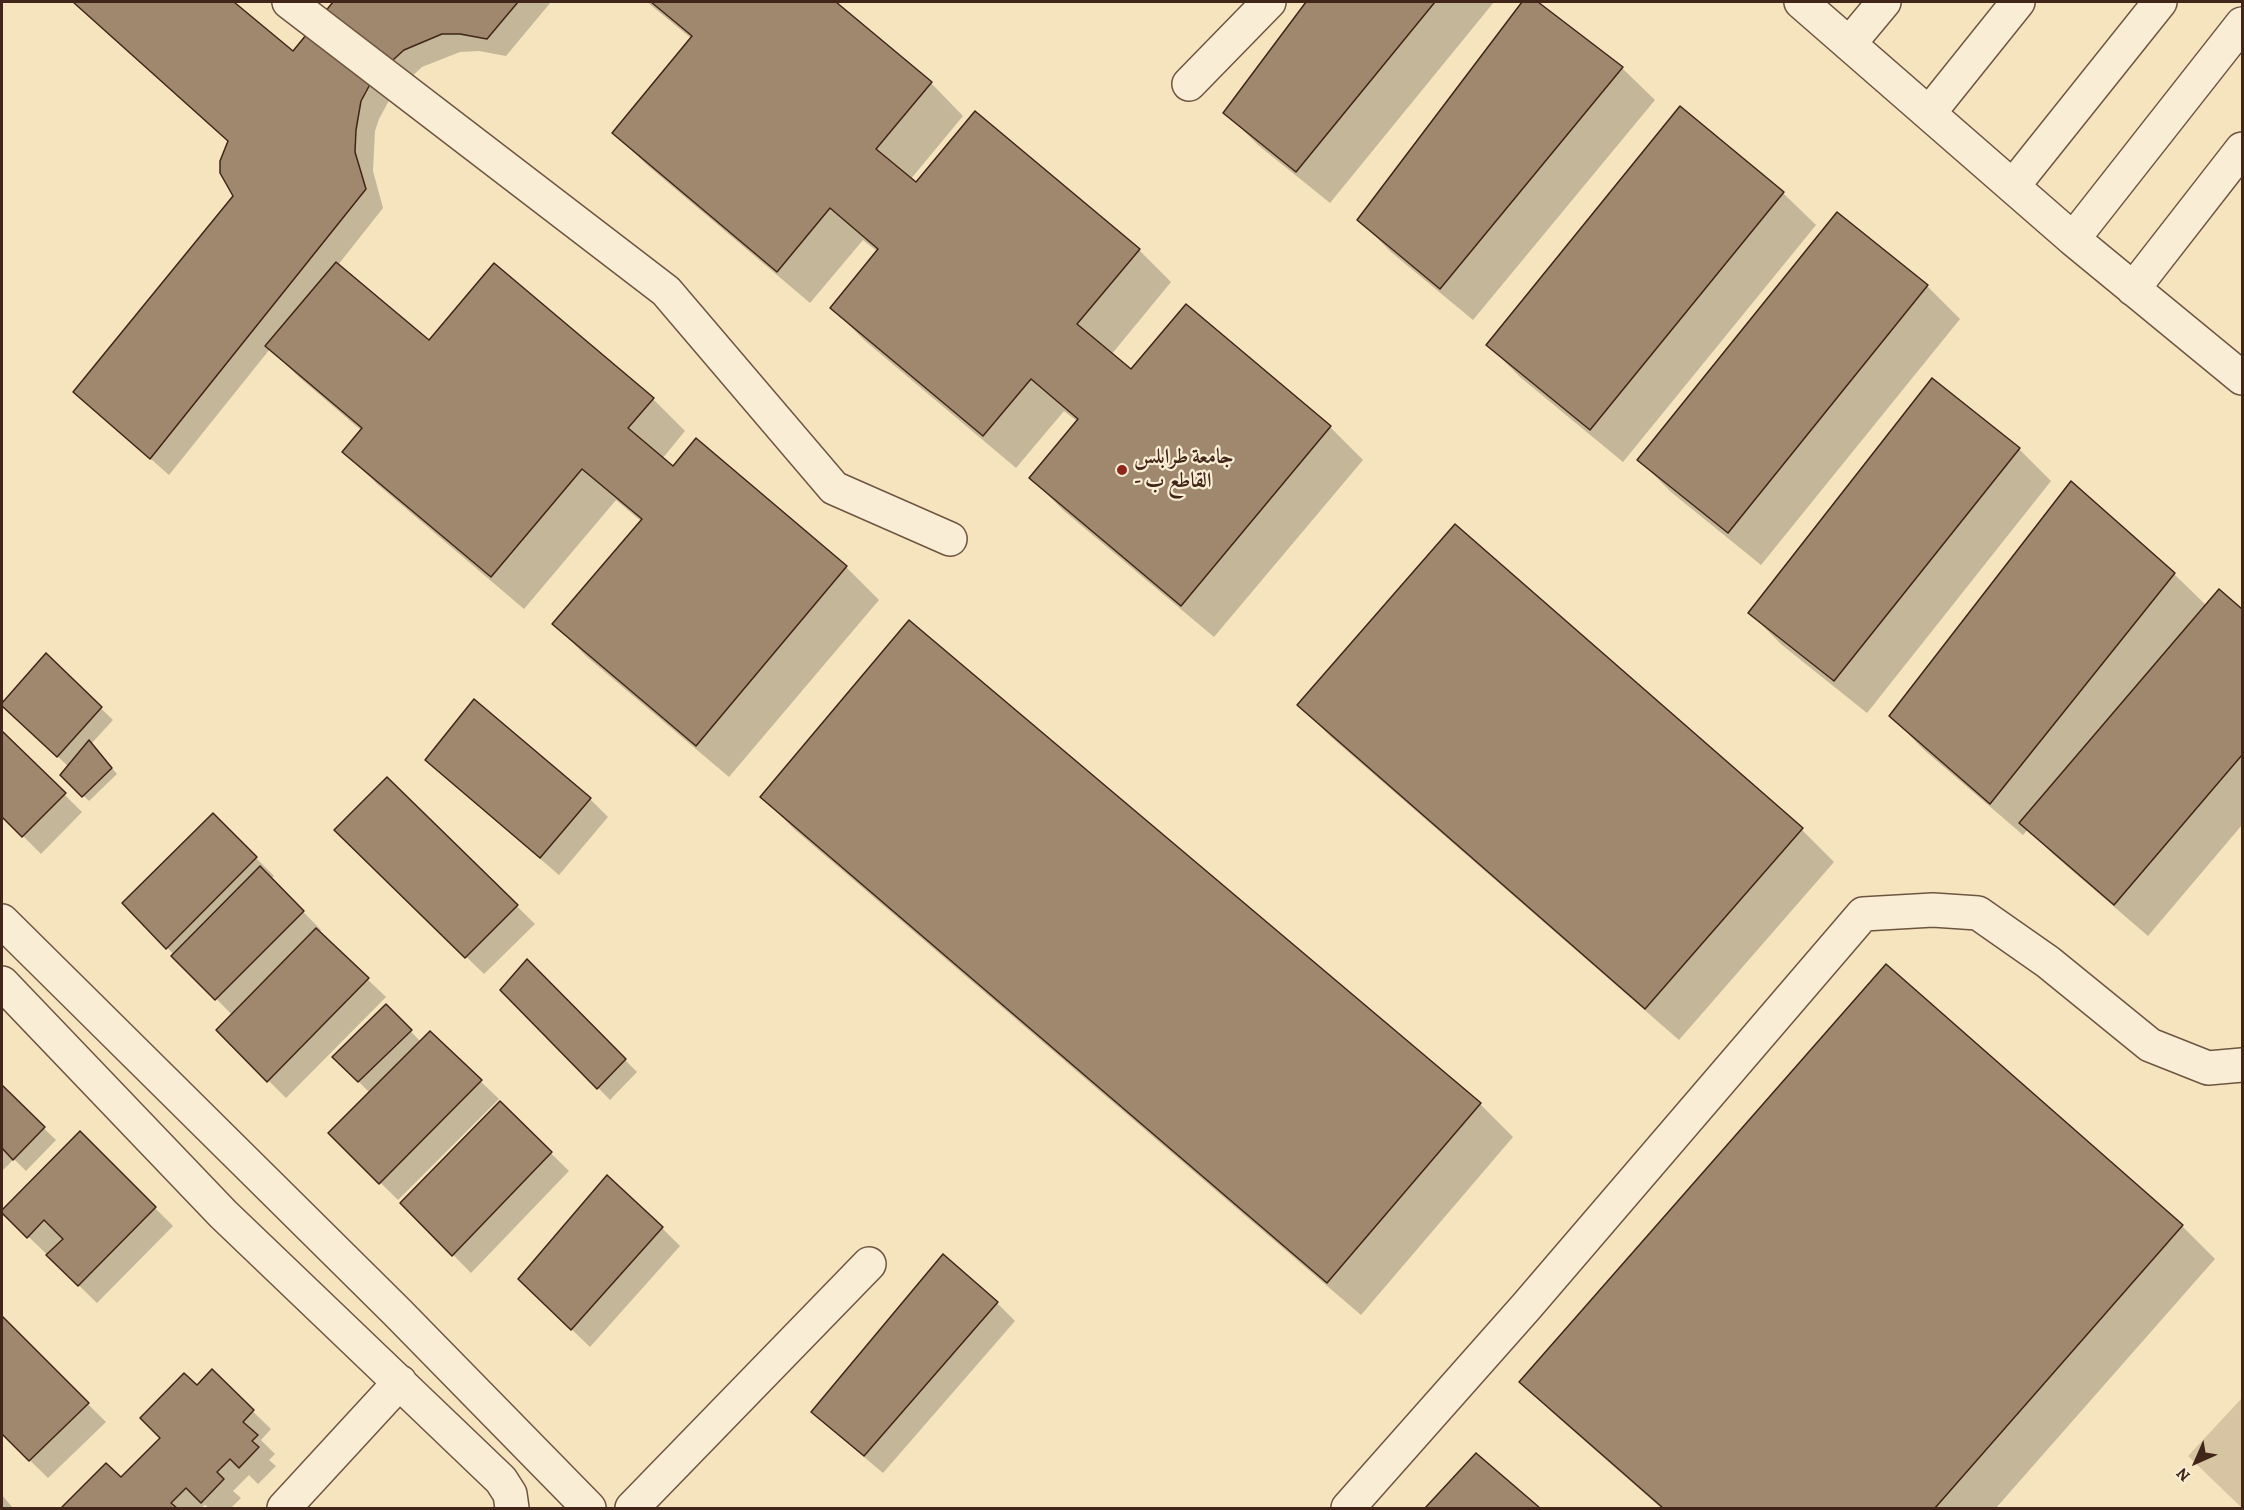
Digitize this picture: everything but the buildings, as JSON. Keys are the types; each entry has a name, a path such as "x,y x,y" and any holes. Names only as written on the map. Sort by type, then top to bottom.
{"street":[{"path":"289,2 666,291 834,488 950,539"},
{"path":"1189,84 1269,2"},
{"path":"1801,2 2073,239 2242,378"},
{"path":"1849,44 1884,2"},
{"path":"1929,113 2018,2"},
{"path":"2013,186 2160,2"},
{"path":"2073,239 2242,24"},
{"path":"2133,289 2236,170"},
{"path":"1348,1509 1526,1307 1863,914 1933,910 1978,913 2048,962 2150,1045 2208,1068 2242,1065"},
{"path":"2,921 397,1312 589,1509"},
{"path":"2,983 224,1214 501,1480 510,1494 512,1509"},
{"path":"632,1509 869,1264"},
{"path":"284,1509 400,1382"}],"shaded area":[{"path":"2242,1398 2242,1508 2188,1456"}],"place":[{"name":"جامعة طرابلس - القاطع ب","path":"1122,470"}]}
